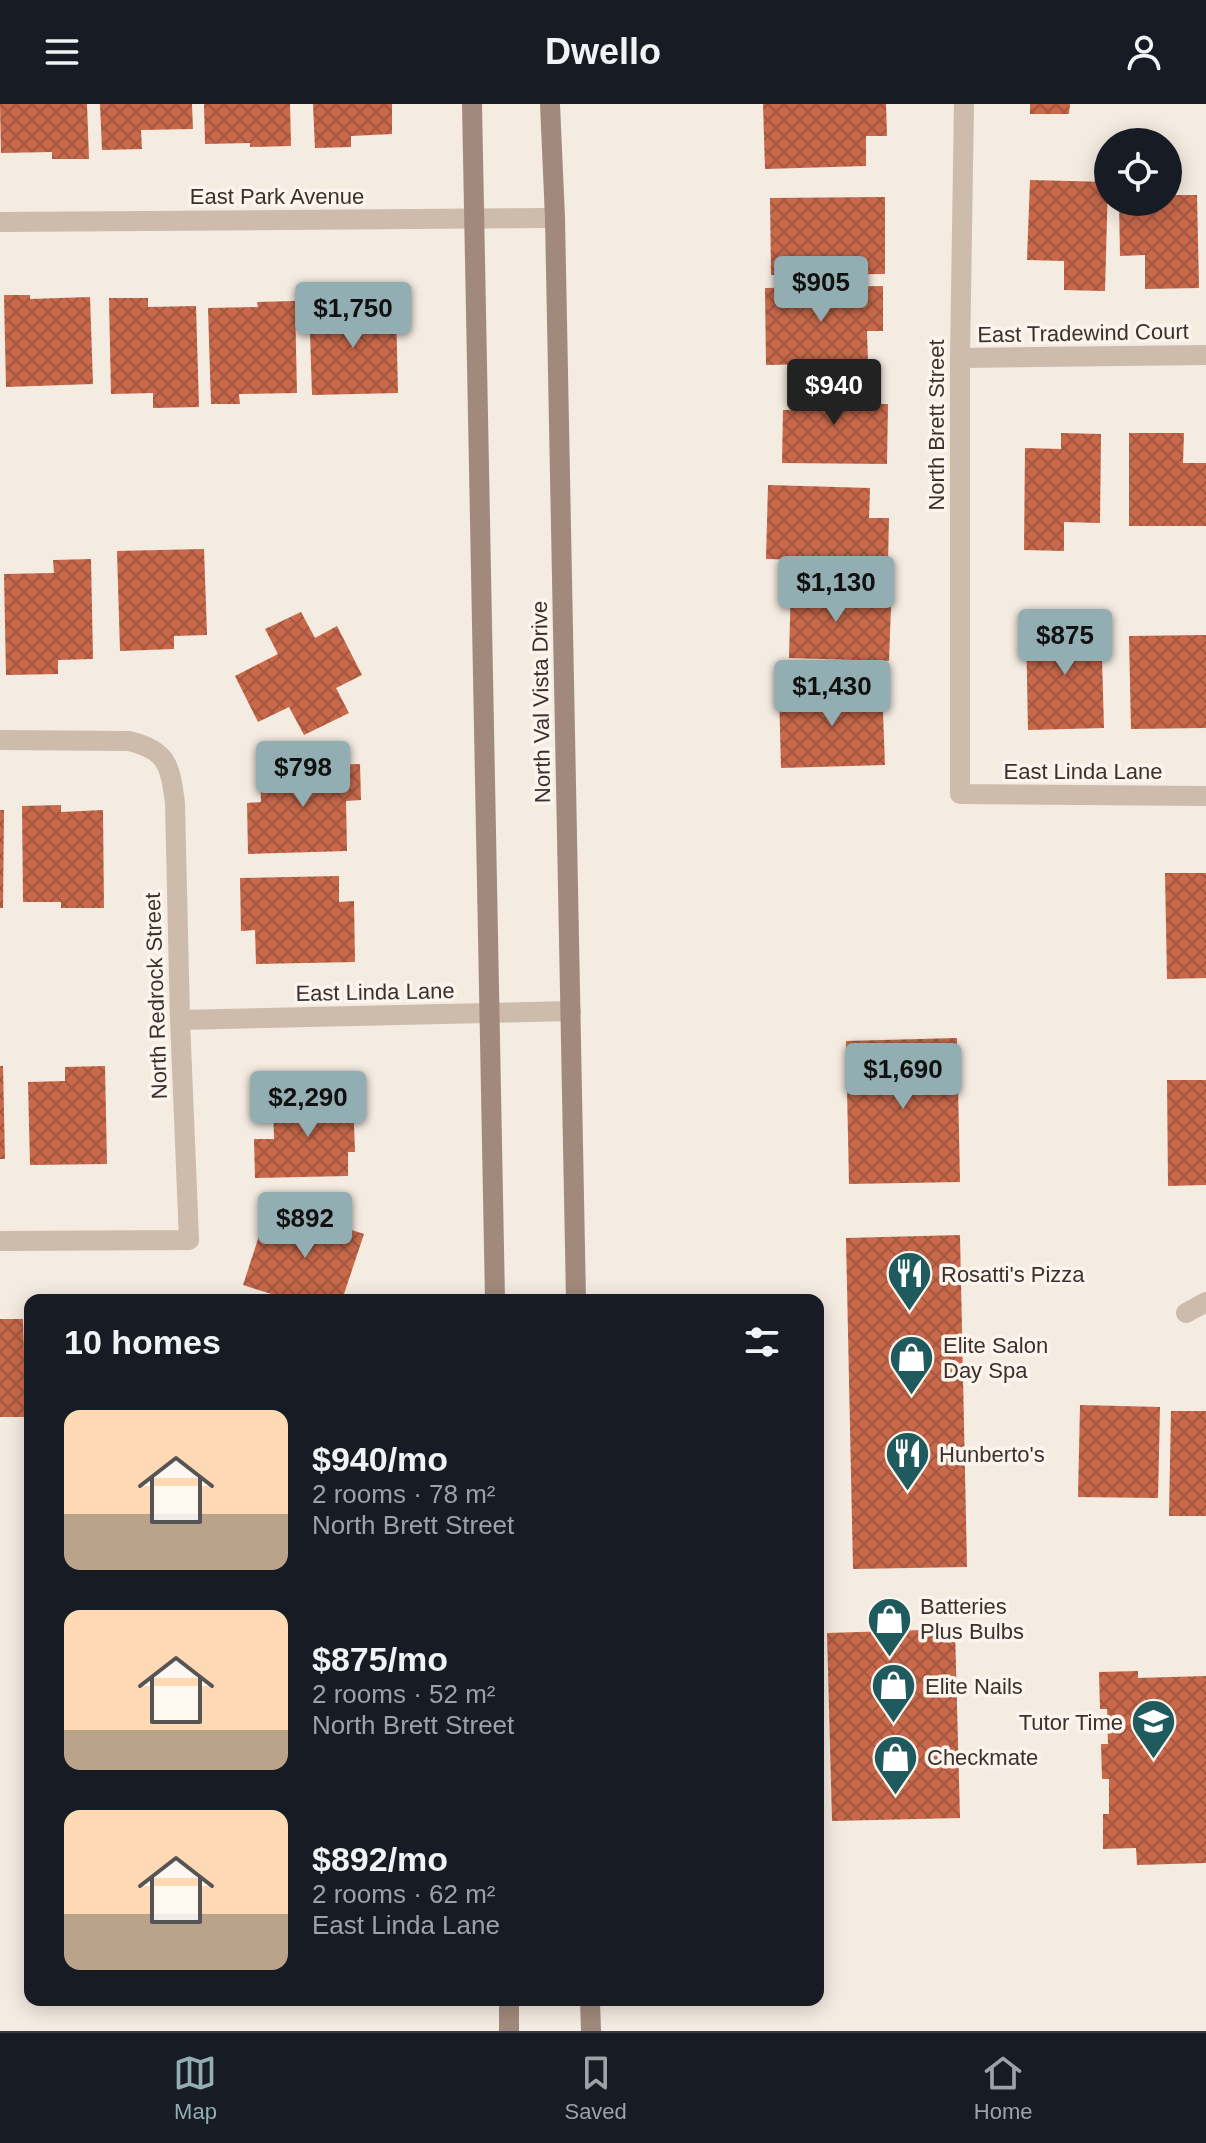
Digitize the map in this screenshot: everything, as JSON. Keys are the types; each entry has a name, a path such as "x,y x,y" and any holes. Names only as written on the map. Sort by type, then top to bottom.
{"main road":[{"path":"472,104 495,1294"},
{"path":"541,104 551,132"},
{"name":"North Val Vista Drive","path":"550,104 555,218 576,1294"},
{"path":"509,2006 509,2031"},
{"path":"590,2006 591,2031"}],"street":[{"name":"North Brett Street","path":"960,794 960,358 964,104"},
{"name":"East Park Avenue","path":"0,222 555,218"},
{"name":"East Tradewind Court","path":"960,358 1206,355"},
{"name":"North Redrock Street","path":"0,740 129,741 147,745 160,754 168,768 175,803 189,1240 0,1241"},
{"name":"East Linda Lane","path":"960,794 1206,796"},
{"name":"East Linda Lane","path":"180,1020 571,1011"},
{"path":"1186,1313 1206,1302"}],"building":[{"path":"0,104 87,104 89,159 52,159 52,152 1,153"},
{"path":"100,104 192,104 193,129 141,130 142,149 102,150"},
{"path":"204,104 290,104 291,146 205,144"},
{"path":"313,104 392,104 392,134 351,136 351,147 315,148"},
{"path":"763,104 886,104 887,136 866,136 866,166 765,169"},
{"path":"1030,104 1070,104 1069,114 1030,114"},
{"path":"1030,180 1094,182 1094,216 1107,216 1105,291 1064,290 1064,261 1027,260"},
{"path":"1182,195 1197,195 1199,288 1145,289 1145,255 1120,256 1119,216 1182,216"},
{"path":"885,197 885,274 771,275 770,198"},
{"path":"883,286 883,331 867,331 868,363 766,365 765,288"},
{"path":"4,295 30,295 30,299 90,297 93,384 6,387"},
{"path":"109,298 148,298 148,307 196,306 199,407 153,408 153,393 111,394"},
{"path":"295,301 297,393 239,394 240,404 211,404 208,308 258,307 257,302"},
{"path":"350,301 350,310 396,309 398,393 312,395 309,302"},
{"path":"793,385 863,387 863,404 888,404 887,464 782,463 783,410 793,410"},
{"path":"1061,433 1101,434 1100,523 1064,522 1064,551 1024,550 1025,448 1061,449"},
{"path":"1129,433 1184,433 1183,463 1206,463 1206,526 1129,526"},
{"path":"768,485 870,488 869,518 889,518 888,562 766,559"},
{"path":"204,549 207,635 174,636 174,649 120,651 117,551"},
{"path":"91,559 93,659 58,660 58,674 6,675 4,574 54,573 53,560"},
{"path":"791,581 853,583 852,605 891,606 889,661 789,658"},
{"path":"301,612 315,638 337,626 362,675 336,688 349,713 304,735 289,707 258,722 235,676 278,654 265,629"},
{"path":"1026,625 1101,625 1104,728 1028,730"},
{"path":"1206,635 1206,728 1131,729 1129,636"},
{"path":"882,688 885,765 781,768 779,691"},
{"path":"360,764 361,800 346,801 347,851 248,854 247,803 261,802 260,767"},
{"path":"61,805 61,812 103,810 104,908 61,908 61,902 23,902 22,806"},
{"path":"0,810 4,810 3,908 0,908"},
{"path":"1165,873 1206,873 1206,978 1167,979"},
{"path":"339,876 339,902 354,901 355,962 256,964 255,930 241,931 240,878"},
{"path":"957,1038 960,1182 849,1184 846,1041"},
{"path":"0,1066 3,1066 5,1159 0,1159"},
{"path":"105,1066 107,1164 30,1165 28,1082 65,1081 65,1067"},
{"path":"1167,1080 1206,1080 1206,1185 1168,1186"},
{"path":"353,1097 355,1152 348,1152 348,1176 255,1178 254,1139 274,1139 273,1099"},
{"path":"286,1209 364,1234 344,1294 271,1294 243,1285 260,1233 277,1238"},
{"path":"960,1235 967,1567 853,1569 846,1238"},
{"path":"0,1319 23,1319 24,1417 0,1417"},
{"path":"1080,1405 1160,1407 1158,1498 1078,1497"},
{"path":"1171,1411 1206,1411 1206,1516 1169,1516"},
{"path":"955,1629 960,1818 832,1821 827,1633"},
{"name":"Tutor Time","path":"1138,1671 1138,1678 1206,1676 1206,1863 1137,1865 1136,1848 1103,1849 1103,1814 1109,1814 1109,1779 1102,1779 1101,1744 1108,1744 1107,1709 1100,1709 1099,1672"}],"place":[{"name":"Rosatti's Pizza","path":"910,1313"},
{"name":"Elite Salon Day Spa","path":"912,1397"},
{"name":"Hunberto's","path":"908,1493"},
{"name":"Batteries Plus Bulbs","path":"889,1658"},
{"name":"Elite Nails","path":"894,1725"},
{"name":"Tutor Time","path":"1154,1761"},
{"name":"Checkmate","path":"896,1796"}]}
